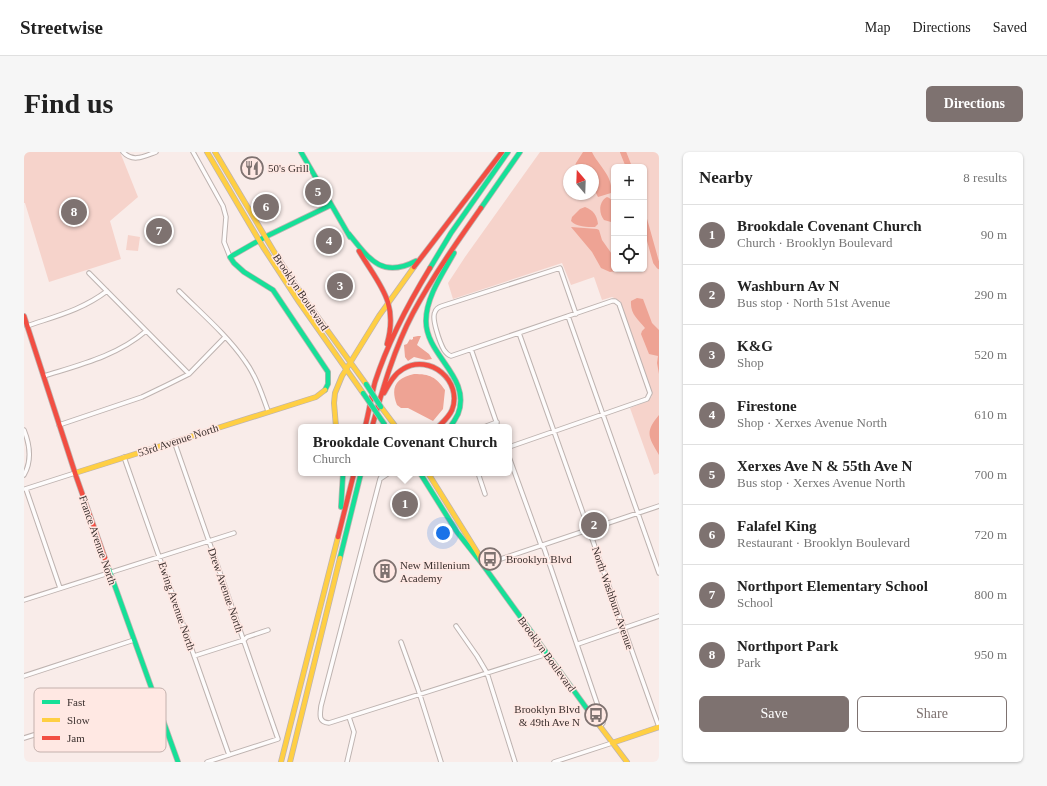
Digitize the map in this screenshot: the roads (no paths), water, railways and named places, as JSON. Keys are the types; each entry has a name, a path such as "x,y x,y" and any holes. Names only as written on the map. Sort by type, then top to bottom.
{"main road":[{"name":"Brooklyn Boulevard","path":"207,152 259,241 299,302 385,424"},
{"name":"Brooklyn Boulevard","path":"215,152 265,237 307,302 394,424"},
{"path":"301,152 383,291 391,313 390,330 366,424"},
{"path":"335,424 333,413 334,398 338,385 346,369 388,302 502,152"},
{"path":"376,380 401,318 427,270 508,152"},
{"path":"373,424 385,379 406,327 421,299 438,271 520,152"},
{"path":"230,257 265,237 332,205"},
{"path":"452,424 459,409 459,388 453,374 431,343 427,333 427,311 437,285 474,219"},
{"path":"349,234 369,259 382,267 393,269 401,268 413,263 422,256"},
{"name":"53rd Avenue North","path":"75,473 323,394 328,385 328,372 279,299 269,287 240,269 230,257"},
{"name":"France Avenue North","path":"24,316 75,473 151,688"},
{"path":"373,424 384,394 392,379 402,369 418,364 430,365 436,368 445,375 450,382 454,395 454,402 452,410 446,419 440,424"},
{"path":"337,536 343,494 343,476"},
{"path":"281,761 353,476"},
{"path":"290,762 360,476"},
{"name":"Brooklyn Boulevard","path":"422,476 456,532 483,565 627,762"},
{"name":"Brooklyn Boulevard","path":"430,476 479,555 483,565"},
{"path":"294,762 301,719"},
{"path":"612,743 659,727"},
{"name":"France Avenue North","path":"166,729 178,762"}],"street":[{"path":"123,152 129,157 138,158 156,152"},
{"path":"193,152 223,206 226,217 224,242 230,257"},
{"path":"512,446 603,415 649,397 650,393 619,304 615,301 451,356 444,350 434,321 434,313 437,308 442,306 560,268 576,314"},
{"path":"89,273 188,374"},
{"path":"179,291 225,337 245,361 260,388 268,411"},
{"path":"27,326 76,310 107,292"},
{"path":"568,316 659,573"},
{"path":"44,376 105,356 128,344 146,331"},
{"name":"North Washburn Avenue","path":"520,333 659,727"},
{"path":"59,425 142,397 188,374 225,337"},
{"path":"471,349 497,422 492,424"},
{"path":"24,430 30,452 28,467 24,475"},
{"name":"Drew Avenue North","path":"174,442 278,739 229,755"},
{"name":"Ewing Avenue North","path":"124,457 229,755"},
{"path":"512,465 541,545 544,548 604,721 600,726"},
{"name":"53rd Avenue North","path":"25,489 75,473"},
{"path":"382,476 321,706 320,717 325,723 349,717 547,654"},
{"path":"380,479 384,476"},
{"path":"479,476 485,494"},
{"path":"25,489 60,588"},
{"path":"483,565 659,506"},
{"path":"24,600 234,533"},
{"path":"578,644 659,616"},
{"path":"456,626 487,673 515,762"},
{"path":"194,656 244,640 247,637 268,630"},
{"path":"24,676 134,640"},
{"path":"401,642 441,762"},
{"path":"347,762 354,732 349,717"},
{"path":"24,738 34,735"},
{"path":"554,762 612,743"},
{"path":"207,762 229,755"}],"waterway":[{"path":"623,152 628,164"},
{"path":"647,230 656,262 659,266"}],"place":[{"name":"50's Grill","path":"252,168"},
{"name":"Xerxes Ave N & 55th Ave N","path":"318,192"},
{"name":"Falafel King","path":"266,207"},
{"name":"Northport Park","path":"74,212"},
{"name":"Northport Elementary School","path":"159,231"},
{"name":"Firestone","path":"329,241"},
{"name":"K&G","path":"340,286"},
{"name":"Brookdale Covenant Church","path":"405,504"},
{"name":"Washburn Av N","path":"594,525"},
{"name":"Brooklyn Blvd","path":"490,559"},
{"name":"New Millenium Academy","path":"385,571"},
{"name":"Brooklyn Blvd & 49th Ave N","path":"596,715"}]}
